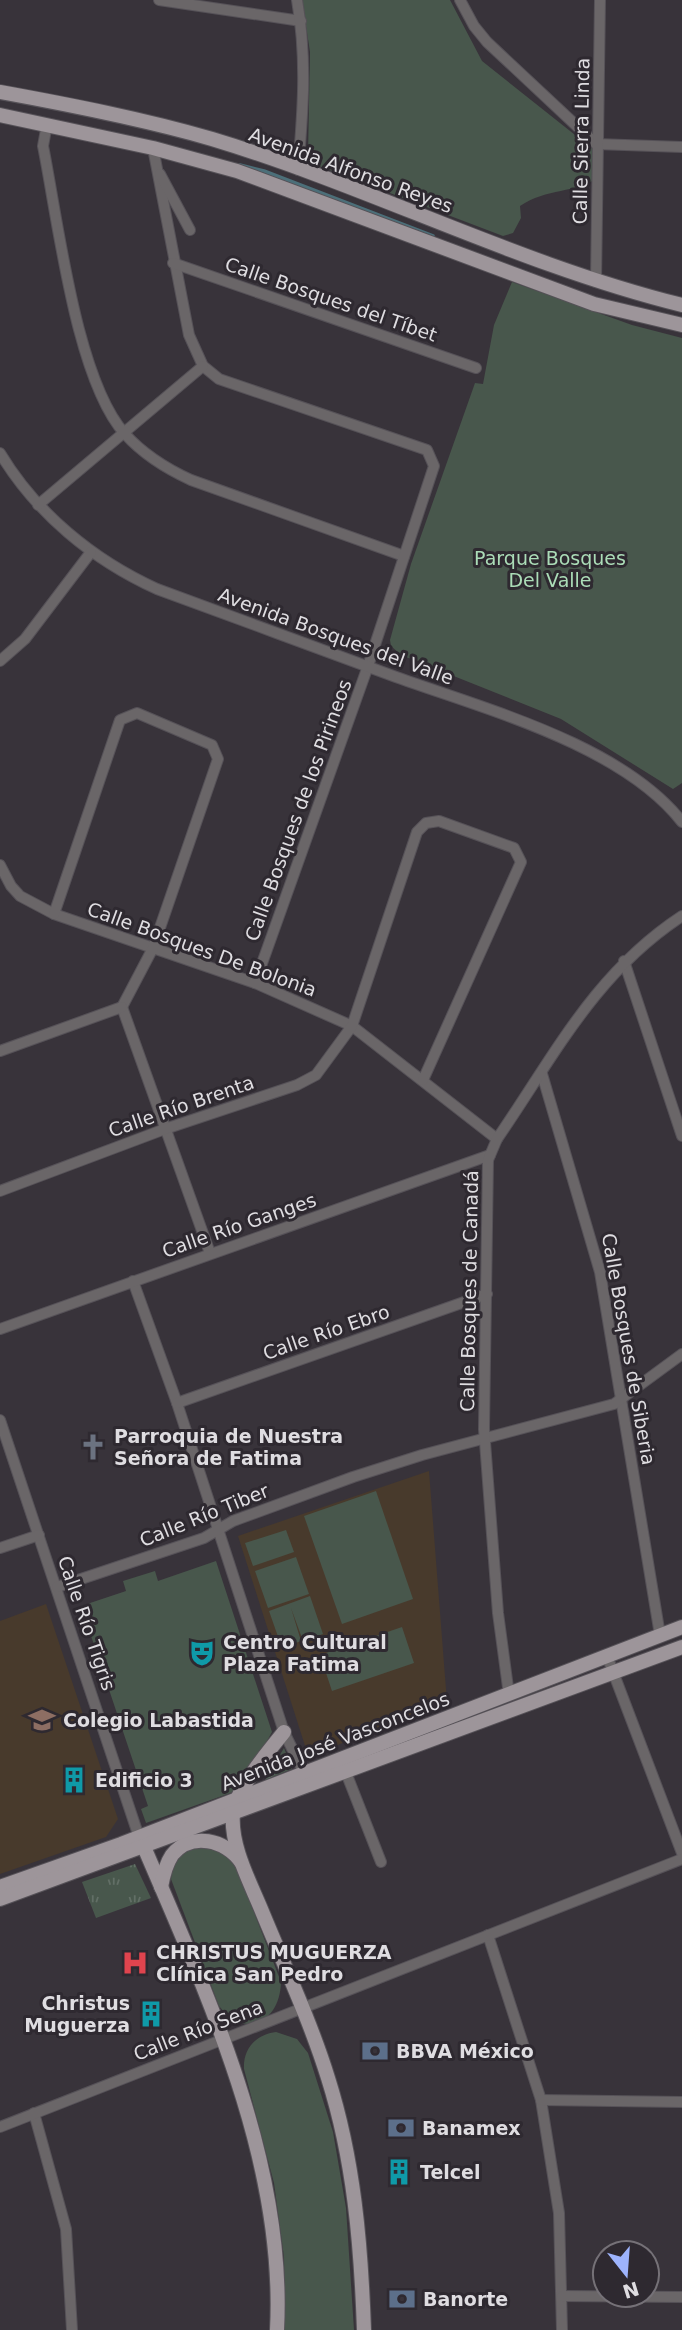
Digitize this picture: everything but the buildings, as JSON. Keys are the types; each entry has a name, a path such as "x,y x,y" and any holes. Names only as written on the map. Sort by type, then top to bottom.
{"main road":[{"name":"Avenida Alfonso Reyes","path":"0,92 74,106 212,139 596,282 682,305"},
{"name":"Avenida Alfonso Reyes","path":"0,115 153,148 275,183 594,304 682,325"},
{"name":"Avenida José Vasconcelos","path":"0,1899 141,1842 238,1798 682,1627"},
{"name":"Avenida José Vasconcelos","path":"0,1886 233,1815 682,1647"},
{"path":"243,1866 233,1815 238,1798 284,1732"},
{"path":"161,1887 172,1856 191,1843 205,1841 221,1844 235,1854 243,1866 327,2075 352,2179 359,2228 364,2330"},
{"path":"141,1842 244,2096 260,2160 273,2236 277,2330"}],"street":[{"path":"159,0 301,22"},
{"path":"297,0 305,53 298,170"},
{"path":"460,0 487,43 596,145 682,147"},
{"name":"Calle Sierra Linda","path":"596,282 600,0"},
{"path":"47,124 43,146 82,341 99,389 125,434 170,470 191,480 404,556"},
{"path":"38,505 203,366 189,335 173,263 153,148"},
{"path":"156,165 190,230"},
{"name":"Calle Bosques del Tíbet","path":"173,263 476,368"},
{"name":"Calle Bosques de los Pirineos","path":"203,366 219,379 427,450 434,466 368,666 255,984"},
{"name":"Avenida Bosques del Valle","path":"0,453 38,505 91,552 157,589 563,738 635,780 671,808 682,822"},
{"path":"0,661 25,639 91,552"},
{"path":"0,1051 122,1007 153,948 218,754 208,742 137,713 125,716 118,723 54,914"},
{"path":"671,808 682,799"},
{"name":"Calle Río Brenta","path":"0,1191 165,1129 307,1081 321,1069 352,1026 417,832 426,823 439,821 514,848 520,857 520,868 423,1080"},
{"name":"Calle Bosques De Bolonia","path":"0,865 3,875 20,896 54,914 255,984 352,1026 497,1139"},
{"name":"Calle Bosques de Canadá","path":"509,1695 498,1613 485,1440 487,1169 490,1155 497,1139 542,1074 568,1030 641,944 682,916"},
{"path":"624,961 682,1136"},
{"path":"122,1007 210,1253"},
{"name":"Calle Bosques de Siberia","path":"542,1074 594,1246 660,1635"},
{"name":"Calle Río Ganges","path":"0,1329 490,1155"},
{"path":"133,1281 177,1404 284,1732 304,1773"},
{"name":"Calle Río Ebro","path":"177,1404 487,1294"},
{"path":"622,1401 682,1354"},
{"name":"Calle Río Tiber","path":"57,1587 204,1538 217,1529 353,1477 622,1401"},
{"name":"Calle Río Tigris","path":"0,1420 141,1842"},
{"path":"0,1548 39,1535"},
{"path":"607,1656 682,1853"},
{"path":"341,1759 380,1862"},
{"name":"Calle Río Sena","path":"0,2127 682,1859"},
{"path":"488,1936 541,2100 559,2213 562,2330"},
{"path":"541,2100 682,2102"},
{"path":"34,2113 66,2229 72,2330"},
{"path":"562,2296 682,2297"}],"shaded area":[{"path":"429,1471 447,1702 312,1755 307,1752 238,1536"},
{"name":"Colegio Labastida","path":"46,1604 118,1819 106,1837 0,1874 0,1621"}],"green space":[{"path":"302,0 450,0 482,61 594,150 597,178 580,186 540,196 520,206 521,218 513,233 503,236 319,166 308,156 310,52"},
{"name":"Parque Bosques Del Valle","path":"512,282 632,325 682,338 682,783 673,789 561,719 401,655 391,646 390,640 411,564 475,383 483,384 494,325"},
{"path":"376,1491 413,1599 342,1624 304,1516"},
{"path":"286,1530 294,1552 253,1566 245,1543"},
{"path":"296,1557 309,1594 268,1608 255,1571"},
{"path":"216,1561 272,1732 239,1790 146,1823 141,1809 148,1806 81,1606 126,1591 123,1581 155,1571 158,1581"},
{"path":"310,1596 323,1634 303,1641 291,1608 301,1641 282,1648 269,1611"},
{"path":"402,1627 414,1663 332,1691 320,1655"},
{"path":"284,1748 292,1769 265,1780"},
{"path":"212,1844 235,1863 281,1982 275,2007 259,2022 240,2022 219,2006 171,1879 173,1865 183,1851"},
{"path":"135,1864 151,1898 96,1918 82,1882"},
{"path":"276,2032 297,2039 308,2053 333,2132 346,2208 354,2330 285,2330 284,2257 274,2183 244,2069 246,2055 252,2044 262,2036"}],"waterway":[{"path":"240,165 264,171 433,236"}],"place":[{"name":"Parroquia de Nuestra Señora de Fatima","path":"93,1447"},
{"name":"Centro Cultural Plaza Fatima","path":"202,1653"},
{"name":"Colegio Labastida","path":"42,1720"},
{"name":"Edificio 3","path":"74,1780"},
{"name":"CHRISTUS MUGUERZA Clínica San Pedro","path":"135,1963"},
{"name":"Christus Muguerza","path":"151,2014"},
{"name":"BBVA México","path":"375,2051"},
{"name":"Banamex","path":"401,2128"},
{"name":"Telcel","path":"399,2172"},
{"name":"Banorte","path":"402,2299"}]}
